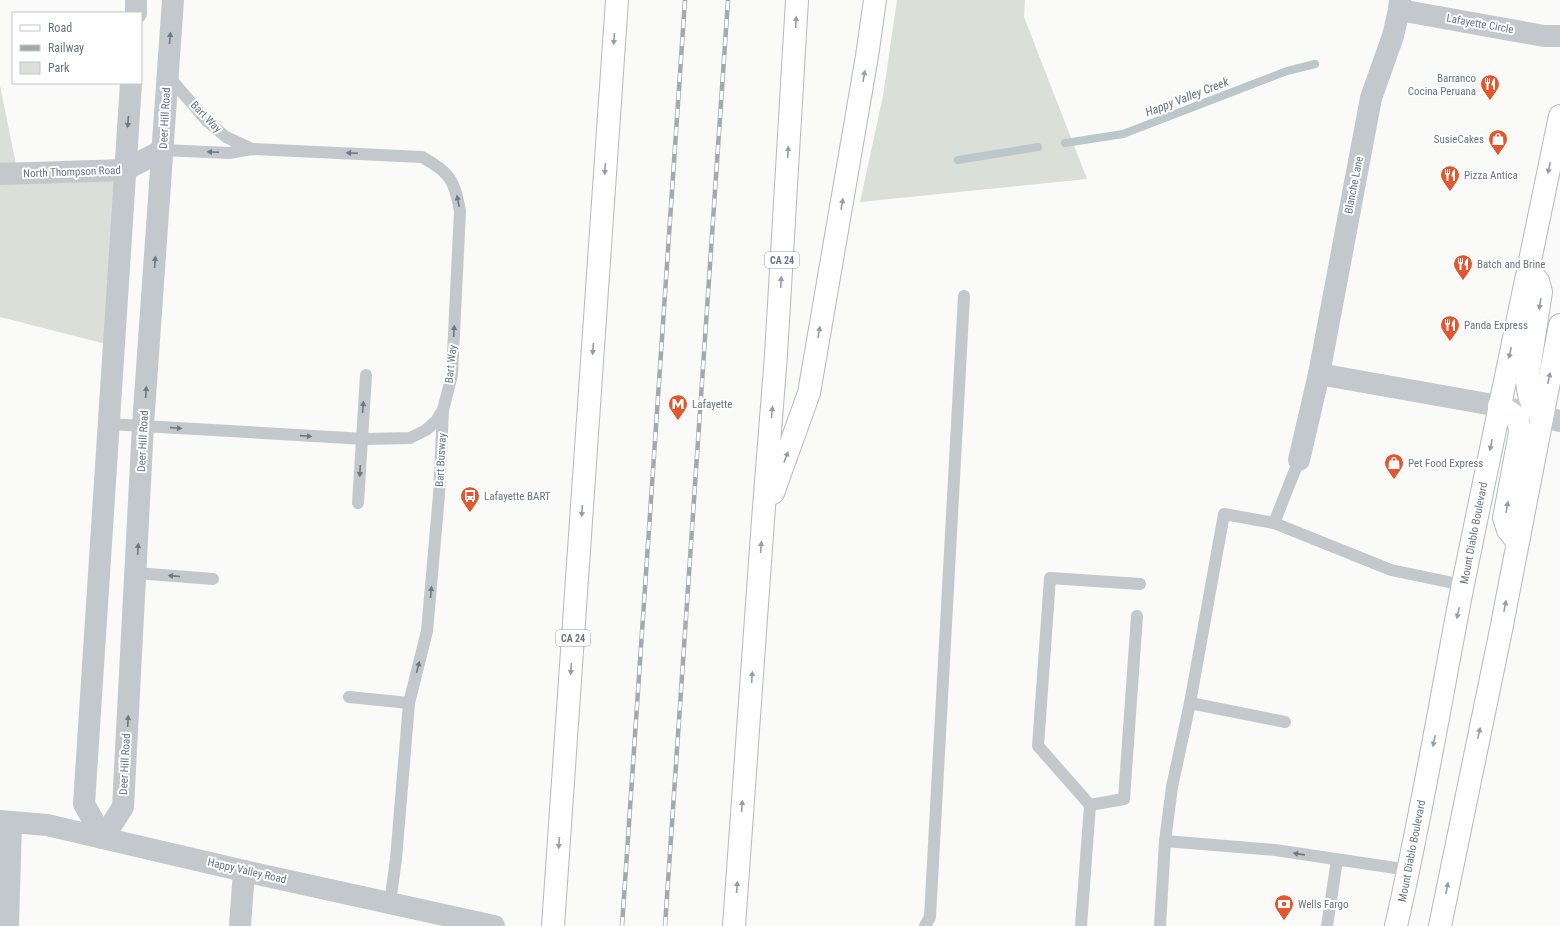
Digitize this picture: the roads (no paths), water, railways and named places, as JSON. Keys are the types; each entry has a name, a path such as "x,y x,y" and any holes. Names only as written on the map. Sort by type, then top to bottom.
{"main road":[{"name":"CA 24","path":"553,926 617,0"},
{"name":"CA 24","path":"734,926 776,355 797,0"},
{"path":"763,520 809,393 866,64 875,0"},
{"name":"Mount Diablo Boulevard","path":"1396,926 1409,870 1463,585 1499,406 1560,116"},
{"path":"1528,270 1538,281 1541,292 1527,382 1529,397 1533,408 1551,419"},
{"path":"1440,926 1517,542 1551,419 1560,325"},
{"path":"1499,406 1518,418 1520,425 1520,433 1504,518 1508,530 1517,542"}],"street":[{"path":"136,0 136,12"},
{"name":"Deer Hill Road","path":"103,838 123,807 143,425 173,0"},
{"name":"Lafayette Circle","path":"1400,5 1544,36 1560,36"},
{"name":"Blanche Lane","path":"1299,460 1319,374 1370,98 1393,36 1400,5"},
{"path":"85,797 131,84"},
{"name":"North Thompson Road","path":"0,174 125,170 163,150"},
{"path":"103,838 84,804 114,342"},
{"path":"1319,374 1499,406 1551,419"},
{"path":"5,822 8,926"},
{"name":"Happy Valley Road","path":"5,822 47,825 244,871 494,926"},
{"path":"240,926 244,871"}],"lane":[{"name":"Bart Way","path":"167,76 208,122 226,137 252,149"},
{"name":"Bart Way","path":"109,424 361,439 410,438 426,430 436,421 443,410 452,375 460,211 456,188 448,176 436,165 422,157 252,149 229,153 163,150"},
{"path":"925,926 930,918 964,296"},
{"path":"358,502 366,375"},
{"name":"Bart Busway","path":"390,903 396,859 409,703 427,631 438,509 443,410"},
{"path":"1274,523 1299,460"},
{"path":"1160,926 1165,841 1172,787 1190,704 1224,514 1274,523 1391,570 1463,585"},
{"path":"136,573 213,579"},
{"path":"1081,926 1090,805 1038,746 1050,578 1140,584"},
{"path":"1090,805 1124,799 1137,616"},
{"path":"349,697 409,703"},
{"path":"1190,704 1285,722"},
{"path":"1165,841 1275,850 1409,870"},
{"path":"1327,926 1337,860"}],"waterway":[{"name":"Happy Valley Creek","path":"1065,143 1123,134 1287,71 1315,64"},
{"name":"Happy Valley Creek","path":"958,160 1038,147"}],"railway":[{"path":"622,926 685,0"},
{"path":"665,926 728,0"}],"place":[{"name":"Barranco Cocina Peruana","path":"1490,101"},
{"name":"SusieCakes","path":"1498,156"},
{"name":"Pizza Antica","path":"1450,192"},
{"name":"Batch and Brine","path":"1463,281"},
{"name":"Panda Express","path":"1450,342"},
{"name":"Lafayette","path":"678,421"},
{"name":"Pet Food Express","path":"1394,480"},
{"name":"Lafayette BART","path":"470,513"},
{"name":"Wells Fargo","path":"1284,921"}]}
